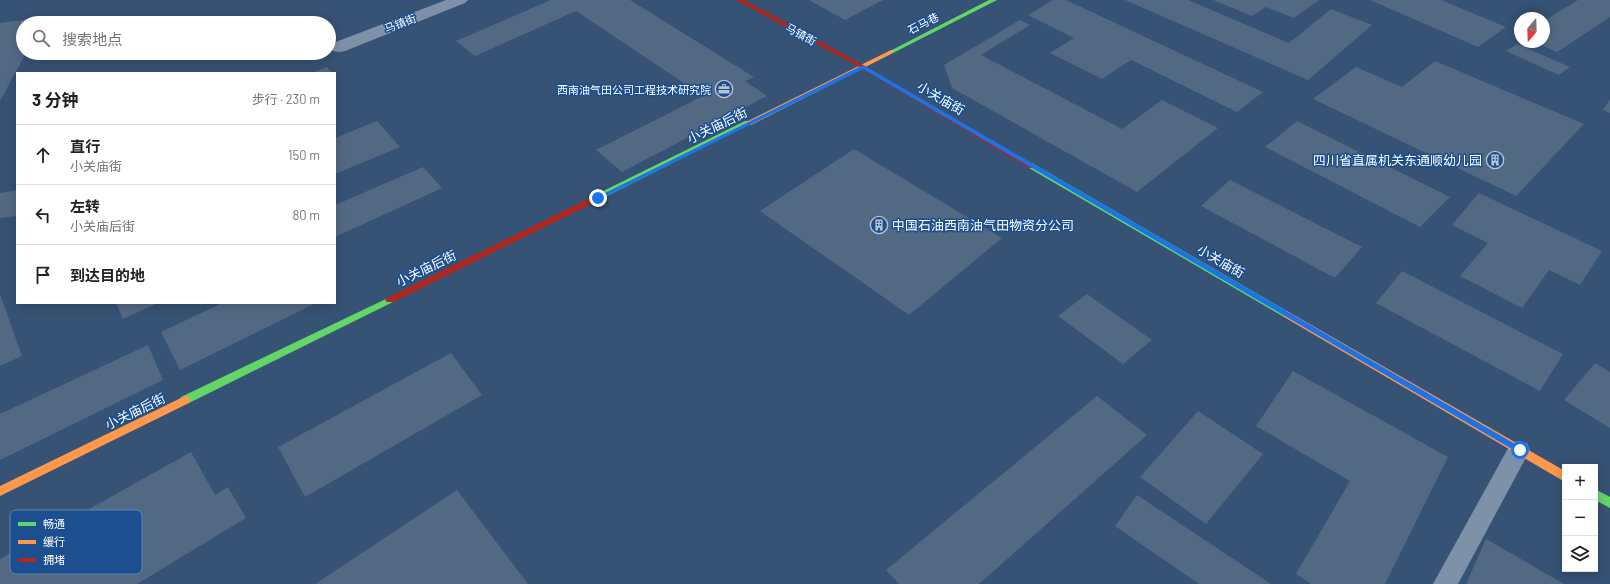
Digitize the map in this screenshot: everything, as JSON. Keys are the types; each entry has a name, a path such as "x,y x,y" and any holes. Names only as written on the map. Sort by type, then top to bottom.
{"street":[{"name":"马镇街","path":"339,47 460,0"},
{"name":"马镇街","path":"739,0 863,67"},
{"name":"石马巷","path":"863,67 994,0"},
{"name":"小关庙街","path":"863,67 1562,475"},
{"name":"小关庙后街","path":"0,491 863,67"},
{"path":"1598,496 1610,503"}],"lane":[{"path":"1445,584 1520,450"}],"building":[{"name":"西南油气田公司工程技术研究院","path":"551,0 630,0 754,77 745,81 767,96 622,172 596,150 703,96 576,11 475,56 456,41"},
{"path":"809,0 883,0 845,20"},
{"path":"1053,0 1066,0 1263,92 1237,112 1131,60 1102,79 1050,53 1074,38 1028,15"},
{"path":"1125,0 1188,0 1289,43 1331,9 1372,25 1308,80"},
{"path":"1213,0 1319,0 1294,18 1266,7 1252,16"},
{"path":"1370,0 1441,0 1506,27 1478,47"},
{"path":"1578,0 1610,0 1610,17 1557,52 1548,48 1550,48 1550,17"},
{"path":"1020,20 1030,25 981,55 1122,129 1162,100 1218,128 1137,192 952,88 944,65"},
{"path":"16,21 16,60 22,60 0,101 0,23"},
{"path":"1514,46 1514,48 1526,48 1570,67 1559,75 1506,51"},
{"name":"四川省直属机关东通顺幼儿园","path":"1435,61 1584,124 1516,196 1313,99 1356,67 1402,87"},
{"path":"327,67 331,72 314,72"},
{"path":"1610,99 1610,113 1603,110"},
{"path":"377,121 400,147 336,174 336,138"},
{"path":"1297,121 1450,197 1420,227 1265,147"},
{"name":"中国石油西南油气田物资分公司","path":"854,149 1002,238 909,315 760,211"},
{"path":"423,167 442,188 336,237 336,205"},
{"path":"1230,180 1362,247 1335,278 1201,206"},
{"path":"16,190 16,216 0,218 0,193"},
{"path":"1479,193 1602,251 1580,285 1549,270 1522,308 1460,276 1488,243 1452,225"},
{"path":"1402,271 1563,354 1540,391 1376,303"},
{"path":"0,294 22,356 0,366"},
{"path":"1087,294 1152,340 1123,364 1058,316"},
{"path":"116,304 156,304 123,319"},
{"path":"220,304 314,304 180,370 161,332"},
{"path":"148,345 163,380 0,460 0,414"},
{"path":"451,353 482,395 305,497 278,447"},
{"path":"1595,363 1610,372 1610,428 1564,400"},
{"path":"1293,371 1448,457 1385,584 1311,584 1296,574 1350,481 1256,426"},
{"path":"1097,396 1147,435 979,584 899,584 886,570"},
{"path":"1198,411 1263,454 1206,524 1140,477"},
{"path":"191,452 215,495 228,487 246,518 137,584 0,584 0,559 10,553 10,574 142,574 142,510 87,510"},
{"path":"457,490 528,584 315,584"},
{"path":"1137,495 1271,584 1199,584 1115,526"},
{"path":"1486,539 1564,584 1466,584"}],"traffic: fast":[{"path":"891,52 994,0"},
{"path":"594,199 748,123"},
{"path":"1032,166 1287,315"},
{"path":"185,400 390,300"},
{"path":"1598,496 1610,503"}],"traffic: slow":[{"path":"748,123 891,52"},
{"path":"1287,315 1562,475"},
{"path":"0,491 185,400"}],"traffic: jam":[{"path":"739,0 863,67 1032,166"},
{"path":"390,300 594,199"}],"place":[{"name":"西南油气田公司工程技术研究院","path":"724,89"},
{"name":"四川省直属机关东通顺幼儿园","path":"1495,160"},
{"name":"中国石油西南油气田物资分公司","path":"879,225"}],"route":[{"path":"598,198 863,67 1520,450"}]}
